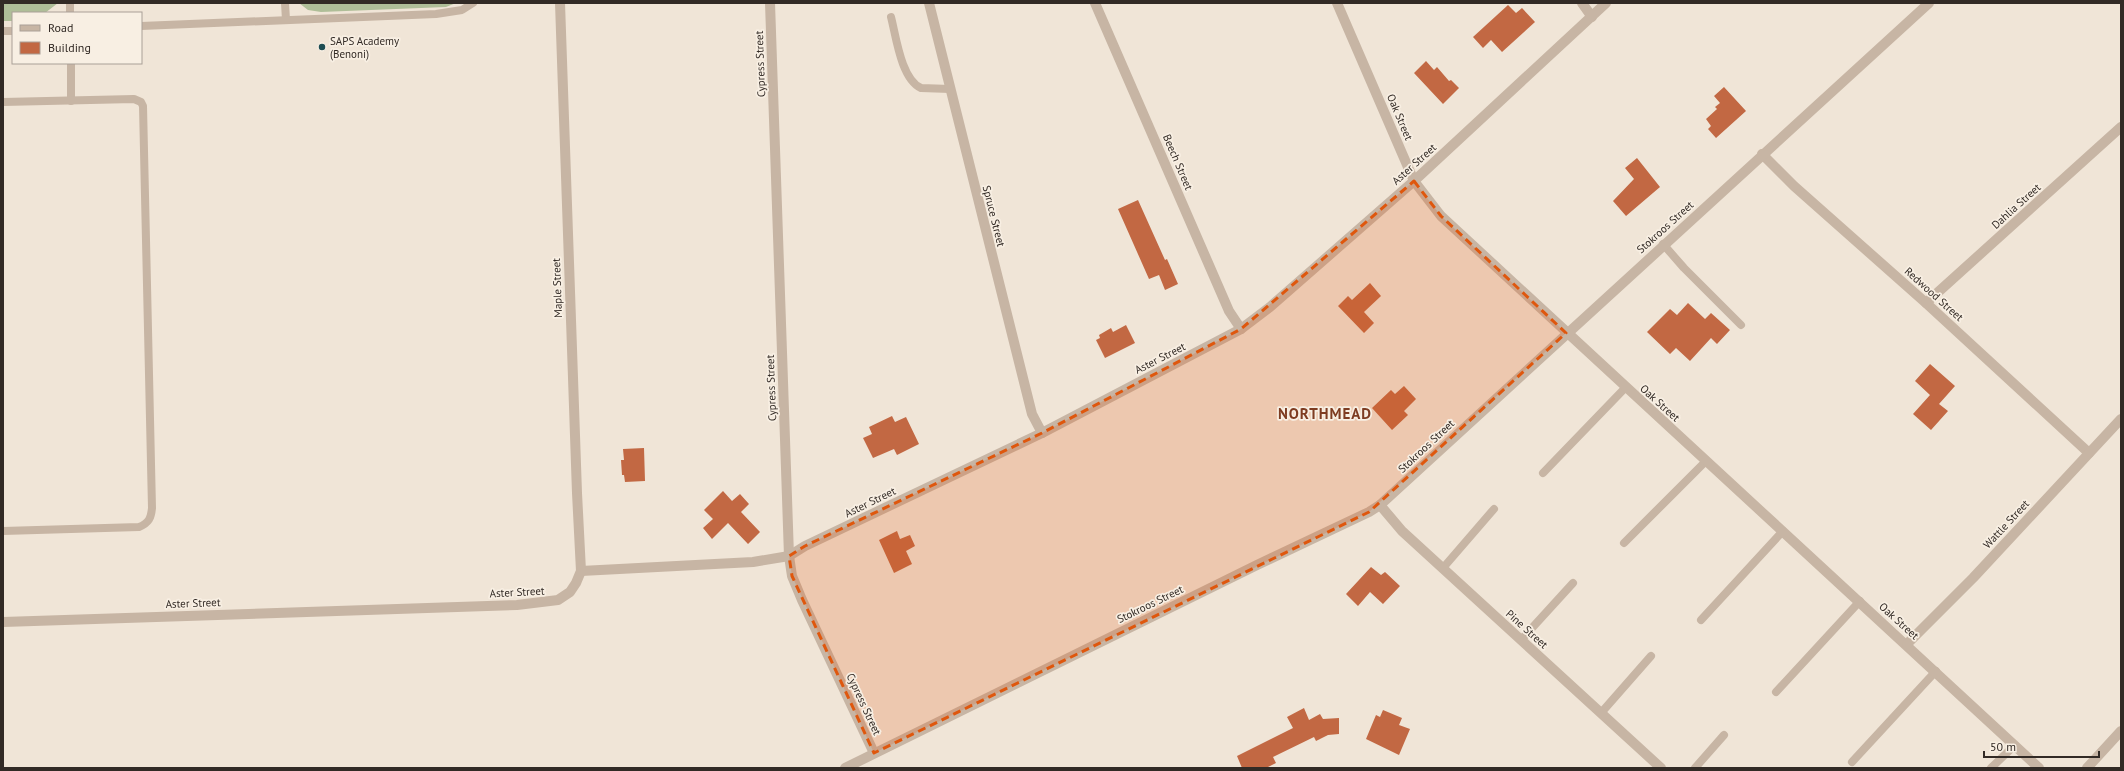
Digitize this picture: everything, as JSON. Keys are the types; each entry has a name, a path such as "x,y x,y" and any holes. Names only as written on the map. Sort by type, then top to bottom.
{"street":[{"name":"Maple Street","path":"560,3 576,493 581,571"},
{"name":"Cypress Street","path":"770,3 789,556 792,576 802,600 874,753"},
{"name":"Spruce Street","path":"929,3 1032,414 1042,433"},
{"name":"Beech Street","path":"1095,3 1229,312 1241,330"},
{"name":"Oak Street","path":"1337,3 1414,181 1441,216 1566,333 1907,644 2039,768"},
{"path":"1582,3 1592,16"},
{"name":"Aster Street","path":"3,622 550,602 558,600 570,592 581,571 753,562 789,556 805,546 1042,433 1241,330 1270,307 1414,181 1606,3"},
{"name":"Stokroos Street","path":"845,768 1257,565 1369,512 1380,505 1663,244 1929,3"},
{"name":"Dahlia Street","path":"1926,303 2121,127"},
{"name":"Redwood Street","path":"1762,154 1794,186 1926,303 2090,453"},
{"name":"Wattle Street","path":"1907,644 1973,578 2121,419"},
{"name":"Pine Street","path":"1380,505 1402,531 1661,768"},
{"path":"2086,768 2121,731"}],"lane":[{"path":"285,3 286,20"},
{"path":"142,26 436,14 462,10 473,3"},
{"path":"891,17 902,60 909,78 921,88 950,89"},
{"path":"71,64 71,101"},
{"path":"3,102 138,100 143,106 151,518 146,524 139,527 3,530"},
{"path":"1663,244 1684,268 1741,325"},
{"path":"1543,473 1626,387"},
{"path":"1624,543 1706,461"},
{"path":"1443,568 1494,509"},
{"path":"1701,620 1783,531"},
{"path":"1521,640 1573,583"},
{"path":"1776,692 1860,601"},
{"path":"1601,713 1651,656"},
{"path":"1852,762 1936,671"},
{"path":"1695,768 1724,735"},
{"path":"1991,768 2015,746"}],"highlighted area":[{"path":"1414,181 1441,216 1566,333 1369,512 874,753 792,576 789,556 805,546 1042,433 1241,329"}],"green space":[{"path":"3,3 58,3 46,12 12,12 12,21 3,21"},
{"path":"299,3 456,3 446,7 321,12 308,10"}],"building":[{"path":"1508,5 1516,13 1522,8 1535,22 1502,52 1491,40 1483,48 1473,37"},
{"path":"1426,61 1434,70 1437,67 1449,81 1451,80 1459,88 1443,104 1414,73"},
{"path":"1724,87 1746,111 1716,138 1708,129 1711,126 1706,119 1717,109 1715,107 1720,103 1714,96"},
{"path":"1637,158 1660,187 1626,216 1613,201 1634,179 1625,168"},
{"path":"1138,200 1165,260 1167,259 1178,284 1165,290 1159,275 1149,279 1118,209"},
{"path":"1370,283 1381,296 1364,312 1374,323 1364,333 1338,306 1348,296 1352,300"},
{"path":"1688,303 1705,319 1711,313 1730,330 1717,344 1711,338 1690,361 1676,348 1670,354 1647,332 1670,309 1677,315"},
{"path":"1126,325 1135,343 1105,358 1096,340 1100,338 1099,335 1111,328 1113,332"},
{"path":"1930,364 1955,386 1939,404 1948,411 1931,430 1913,414 1930,395 1915,381"},
{"path":"1404,386 1416,399 1404,411 1408,415 1392,430 1372,408 1391,390 1395,394"},
{"path":"892,416 895,422 906,417 919,444 897,455 894,449 873,458 863,438 872,434 869,427"},
{"path":"644,448 645,481 625,482 624,475 622,475 621,460 624,460 623,449"},
{"path":"723,491 732,501 740,494 749,504 741,512 760,532 748,544 728,523 712,539 703,528 713,519 704,510"},
{"path":"897,531 900,539 910,535 915,546 906,551 912,564 894,573 879,540"},
{"path":"1371,567 1381,575 1385,572 1400,586 1383,604 1370,592 1358,606 1346,594"},
{"path":"1304,708 1309,720 1320,714 1323,719 1339,718 1339,734 1328,735 1316,741 1314,737 1273,757 1276,763 1266,768 1242,768 1237,756 1293,728 1287,717"},
{"path":"1383,710 1402,718 1399,725 1410,729 1399,755 1366,739 1376,715 1380,717"}],"place":[{"name":"SAPS Academy (Benoni)","path":"322,47"}],"district":[{"name":"NORTHMEAD","path":"1325,414"}]}
